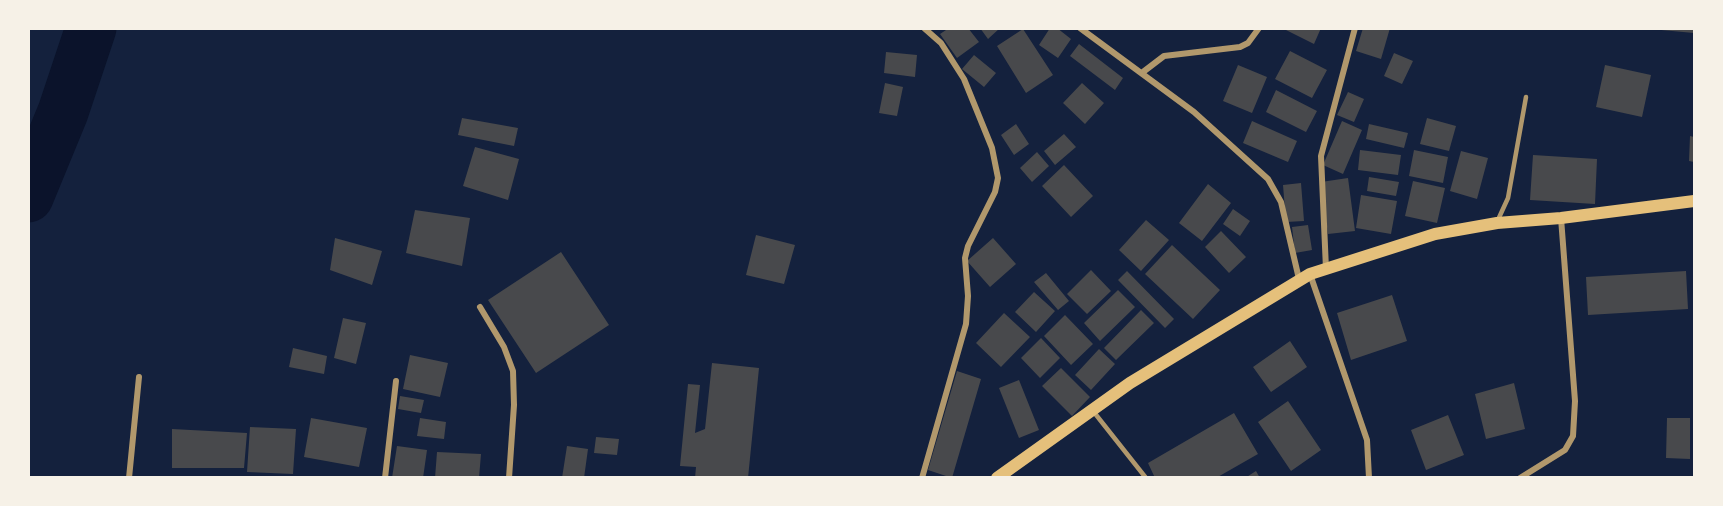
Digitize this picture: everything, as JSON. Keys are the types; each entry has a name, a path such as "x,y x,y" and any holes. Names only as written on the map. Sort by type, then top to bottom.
{"main road":[{"path":"997,477 1093,411 1130,382 1305,277 1435,234 1497,222 1561,218 1695,201"}],"street":[{"path":"922,477 966,324 968,296 965,258 968,246 995,192 998,178 992,148 964,79 941,43 924,28"},
{"path":"1080,28 1143,72 1194,112 1268,178 1281,202 1305,277 1367,440 1370,477"},
{"path":"1143,72 1164,56 1240,47 1248,43 1259,28"},
{"path":"1326,269 1321,156 1355,28"},
{"path":"1520,477 1565,450 1573,436 1575,401 1561,218"},
{"path":"480,307 504,347 513,371 514,405 509,477"},
{"path":"129,477 139,377"},
{"path":"385,477 396,381"}],"lane":[{"path":"1497,222 1511,187 1526,97"},
{"path":"1093,411 1146,477"}],"building":[{"path":"949,28 968,28 979,42 957,58 940,34"},
{"path":"980,28 1000,28 988,39"},
{"path":"1050,28 1057,28 1071,39 1058,58 1039,45"},
{"path":"1282,28 1321,28 1314,44"},
{"path":"1363,28 1390,28 1381,59 1356,51"},
{"path":"1661,28 1694,28 1694,33 1661,30"},
{"path":"1023,29 1053,75 1026,93 997,46"},
{"path":"1079,44 1123,78 1115,90 1070,56"},
{"path":"1290,51 1327,70 1312,98 1275,79"},
{"path":"886,52 917,55 915,77 884,73"},
{"path":"1394,53 1413,61 1402,84 1384,76"},
{"path":"974,55 996,73 984,87 962,69"},
{"path":"1238,65 1267,77 1252,113 1223,101"},
{"path":"1605,65 1651,75 1642,117 1596,107"},
{"path":"885,83 903,87 897,116 879,113"},
{"path":"1082,83 1104,103 1085,124 1063,103"},
{"path":"1276,90 1317,111 1306,132 1266,112"},
{"path":"1348,92 1364,99 1354,122 1337,115"},
{"path":"462,118 518,128 514,146 458,135"},
{"path":"1427,118 1456,126 1449,151 1420,144"},
{"path":"1252,121 1297,141 1288,162 1243,143"},
{"path":"1342,121 1362,130 1343,174 1323,165"},
{"path":"1016,124 1029,144 1014,155 1001,135"},
{"path":"1369,124 1408,133 1404,148 1366,139"},
{"path":"1064,134 1076,147 1055,165 1044,151"},
{"path":"1690,136 1694,137 1694,162 1689,161"},
{"path":"475,147 519,159 508,200 463,186"},
{"path":"1360,150 1401,155 1398,175 1358,170"},
{"path":"1414,150 1448,157 1443,183 1409,176"},
{"path":"1461,151 1488,158 1477,199 1450,191"},
{"path":"1037,152 1049,166 1032,182 1020,168"},
{"path":"1533,155 1597,159 1595,204 1530,200"},
{"path":"1064,165 1093,196 1071,217 1042,186"},
{"path":"1369,177 1399,182 1396,196 1367,191"},
{"path":"1348,178 1355,231 1328,234 1321,182"},
{"path":"1413,181 1445,188 1437,223 1405,216"},
{"path":"1301,183 1304,221 1286,222 1283,185"},
{"path":"1208,184 1231,203 1202,241 1179,223"},
{"path":"1361,195 1397,201 1391,234 1356,228"},
{"path":"1233,209 1250,221 1240,236 1223,224"},
{"path":"415,210 470,218 462,266 406,253"},
{"path":"1146,220 1169,240 1141,271 1119,250"},
{"path":"1308,225 1312,250 1295,253 1292,227"},
{"path":"1221,231 1246,257 1229,273 1205,247"},
{"path":"756,235 795,245 784,284 746,275"},
{"path":"335,238 382,251 372,285 330,270"},
{"path":"993,238 1016,264 990,287 967,261"},
{"path":"1172,245 1220,290 1193,319 1145,274"},
{"path":"561,252 609,325 536,373 488,300"},
{"path":"1091,270 1111,291 1087,314 1067,294"},
{"path":"1127,271 1174,319 1165,328 1118,280"},
{"path":"1686,271 1688,309 1588,315 1586,277"},
{"path":"1046,273 1069,301 1058,310 1034,282"},
{"path":"1118,290 1135,307 1100,341 1084,323"},
{"path":"1034,292 1055,311 1036,332 1015,312"},
{"path":"1392,295 1407,341 1351,360 1337,313"},
{"path":"1141,310 1154,323 1116,360 1104,348"},
{"path":"1004,313 1030,337 1001,367 976,343"},
{"path":"1065,315 1093,344 1071,365 1044,336"},
{"path":"343,318 366,323 356,364 334,358"},
{"path":"1041,338 1060,358 1040,378 1021,358"},
{"path":"1290,341 1307,367 1271,392 1253,367"},
{"path":"293,348 327,356 324,374 289,367"},
{"path":"1099,349 1115,364 1091,390 1075,375"},
{"path":"410,355 448,363 440,397 403,389"},
{"path":"712,363 759,368 748,478 695,478 696,467 680,466 688,384 700,385 695,433 705,429"},
{"path":"1061,368 1090,397 1072,416 1042,386"},
{"path":"957,371 981,379 952,478 928,470"},
{"path":"1019,380 1039,430 1019,438 999,388"},
{"path":"1514,383 1525,429 1486,439 1475,394"},
{"path":"400,396 424,400 421,413 398,409"},
{"path":"1288,401 1321,450 1291,471 1258,422"},
{"path":"1234,413 1258,454 1216,478 1155,478 1148,463"},
{"path":"1448,415 1464,455 1426,470 1411,430"},
{"path":"311,418 367,428 359,467 304,457"},
{"path":"420,418 446,422 444,439 417,436"},
{"path":"1667,418 1690,418 1690,459 1666,458"},
{"path":"250,427 296,429 293,474 247,472"},
{"path":"172,429 247,433 244,468 172,468"},
{"path":"596,437 619,439 617,455 594,453"},
{"path":"397,446 427,450 423,478 392,478"},
{"path":"567,446 588,449 584,478 562,478"},
{"path":"437,452 481,454 479,478 435,478"},
{"path":"1256,471 1260,478 1245,478"}],"waterway":[{"path":"28,197 63,112 91,28"}]}
